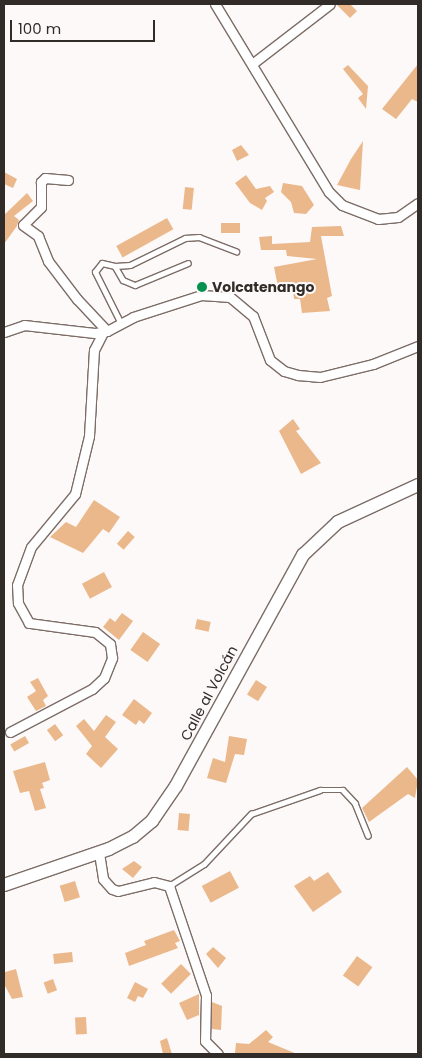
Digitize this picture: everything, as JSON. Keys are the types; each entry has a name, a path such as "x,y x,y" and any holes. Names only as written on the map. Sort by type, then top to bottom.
{"street":[{"path":"215,4 329,192 342,205 378,219 398,217 418,202"},
{"path":"252,64 330,4"},
{"path":"68,180 45,178 41,182 40,206 36,215 23,225 38,236 48,261 77,299 105,331"},
{"path":"4,332 24,325 105,331 201,295 230,297 253,316 270,360 284,371 298,375 320,377 373,364 418,346"},
{"path":"10,732 92,689 104,678 112,658 110,644 95,632 29,623 18,603 17,585 31,547 75,494 89,436 94,350 105,331"},
{"name":"Calle al Volcán","path":"4,885 99,853 133,837 158,814 293,570 313,542 346,517 418,485"},
{"path":"99,853 103,879 112,889 118,891 154,882 169,886 206,995 205,1041 218,1054"}],"lane":[{"path":"121,324 95,272 102,263 115,266 130,265 185,238 209,239 236,251"},
{"path":"115,266 122,280 135,285 188,263"},
{"path":"169,886 204,864 251,814 320,790 344,790 355,803 368,835"}],"building":[{"path":"336,4 350,4 357,11 350,18"},
{"path":"418,64 418,102 412,99 396,119 382,109"},
{"path":"348,65 368,86 366,109 358,98 363,94 343,69"},
{"path":"363,141 360,190 337,185 351,159"},
{"path":"241,145 249,155 237,161 232,150"},
{"path":"4,172 17,179 13,188 4,184"},
{"path":"246,175 256,189 270,186 274,192 265,198 267,201 262,210 250,203 235,183"},
{"path":"283,183 302,186 314,205 306,214 294,213 291,202 281,192"},
{"path":"185,187 194,188 192,210 183,209"},
{"path":"27,193 33,201 14,216 19,220 17,226 4,244 4,215"},
{"path":"167,218 173,229 123,257 116,246"},
{"path":"221,223 240,223 240,233 221,233"},
{"path":"341,226 344,236 321,236 332,296 327,298 330,311 302,313 300,299 294,299 293,290 279,292 274,267 317,259 287,256 286,250 261,250 259,237 272,236 272,244 310,242 312,227"},
{"path":"293,419 300,429 296,431 321,463 301,474 279,431"},
{"path":"94,500 120,517 109,533 103,529 83,553 50,537 66,522 76,527"},
{"path":"128,531 135,537 124,550 117,544"},
{"path":"104,572 112,587 90,599 82,584"},
{"path":"122,613 133,621 119,640 103,627 110,618 115,622"},
{"path":"197,619 211,622 209,632 195,629"},
{"path":"143,632 160,644 148,662 130,650"},
{"path":"38,678 48,696 43,700 46,706 36,711 27,697 36,691 30,682"},
{"path":"256,680 267,687 258,701 247,694"},
{"path":"134,699 152,713 144,724 139,720 136,725 122,715"},
{"path":"106,715 116,722 105,737 118,749 101,768 86,754 92,746 76,726 84,719 94,731"},
{"path":"55,724 63,735 55,741 47,730"},
{"path":"25,736 29,743 14,751 10,744"},
{"path":"229,736 247,739 244,755 235,754 226,783 207,778 213,758 225,762"},
{"path":"45,762 50,780 42,783 44,788 40,789 46,808 35,811 29,791 20,793 13,771"},
{"path":"407,767 418,780 415,798 408,794 369,822 362,808"},
{"path":"179,813 190,814 188,831 178,830"},
{"path":"134,861 142,867 133,878 122,869"},
{"path":"230,871 239,888 211,903 202,886"},
{"path":"328,872 342,892 313,912 294,886 310,876 314,881"},
{"path":"75,881 80,897 65,902 60,886"},
{"path":"174,930 180,941 175,943 178,948 129,966 125,953 146,945 144,941"},
{"path":"213,947 226,958 218,968 206,954"},
{"path":"72,952 73,962 54,964 53,954"},
{"path":"357,956 372,967 358,987 343,975"},
{"path":"181,964 191,974 171,994 161,984"},
{"path":"16,969 23,997 12,999 4,984 5,972"},
{"path":"53,979 57,990 48,994 44,982"},
{"path":"135,982 148,989 143,998 138,996 135,1002 127,998"},
{"path":"199,994 199,1015 187,1020 179,1003"},
{"path":"212,1002 222,1006 221,1030 212,1029"},
{"path":"86,1017 87,1034 76,1035 75,1018"},
{"path":"266,1030 273,1037 268,1042 297,1054 235,1053 236,1043 249,1044"},
{"path":"167,1038 172,1054 163,1054 160,1041"}],"place":[{"name":"Volcatenango","path":"202,287"}]}
